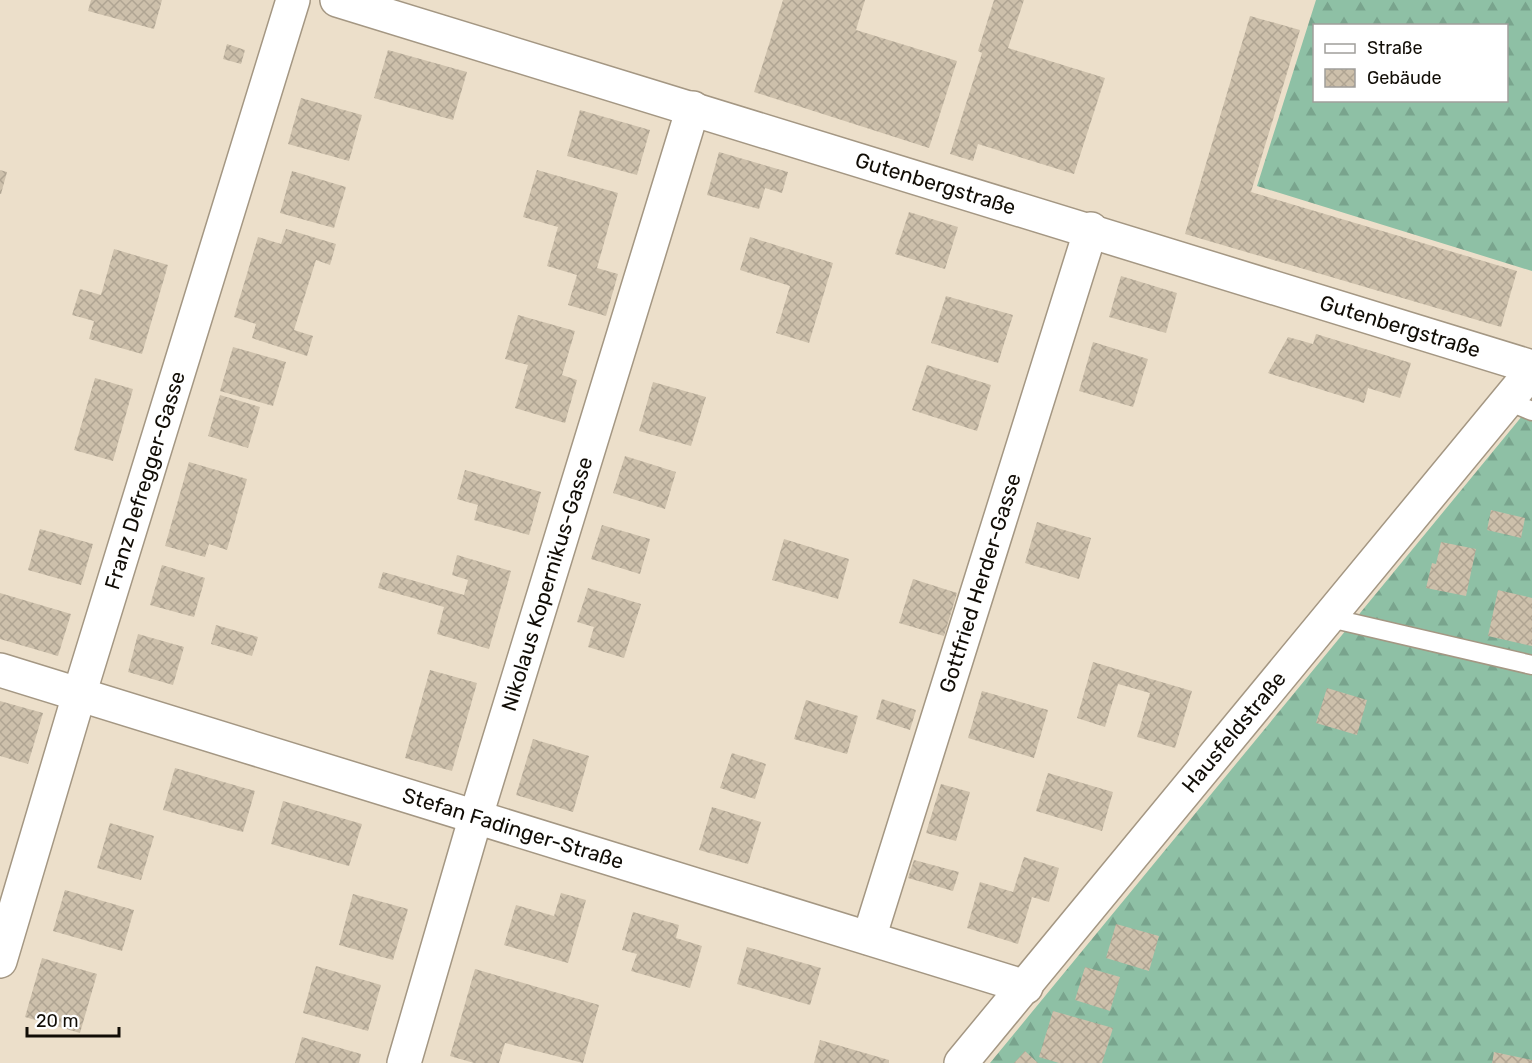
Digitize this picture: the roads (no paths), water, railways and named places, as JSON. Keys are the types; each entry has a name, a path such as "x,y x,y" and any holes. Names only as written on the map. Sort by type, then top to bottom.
{"street":[{"name":"Franz Defregger-Gasse","path":"0,961 79,695 293,0"},
{"name":"Gutenbergstraße","path":"337,0 1091,229 1532,366"},
{"name":"Nikolaus Kopernikus-Gasse","path":"404,1063 476,816 693,108"},
{"name":"Gottfried Herder-Gasse","path":"869,938 1091,229"},
{"name":"Hausfeldstraße","path":"961,1063 1330,618 1520,406 1532,371"},
{"name":"Stefan Fadinger-Straße","path":"0,670 1026,987"}],"lane":[{"path":"1330,618 1532,665"}]}
